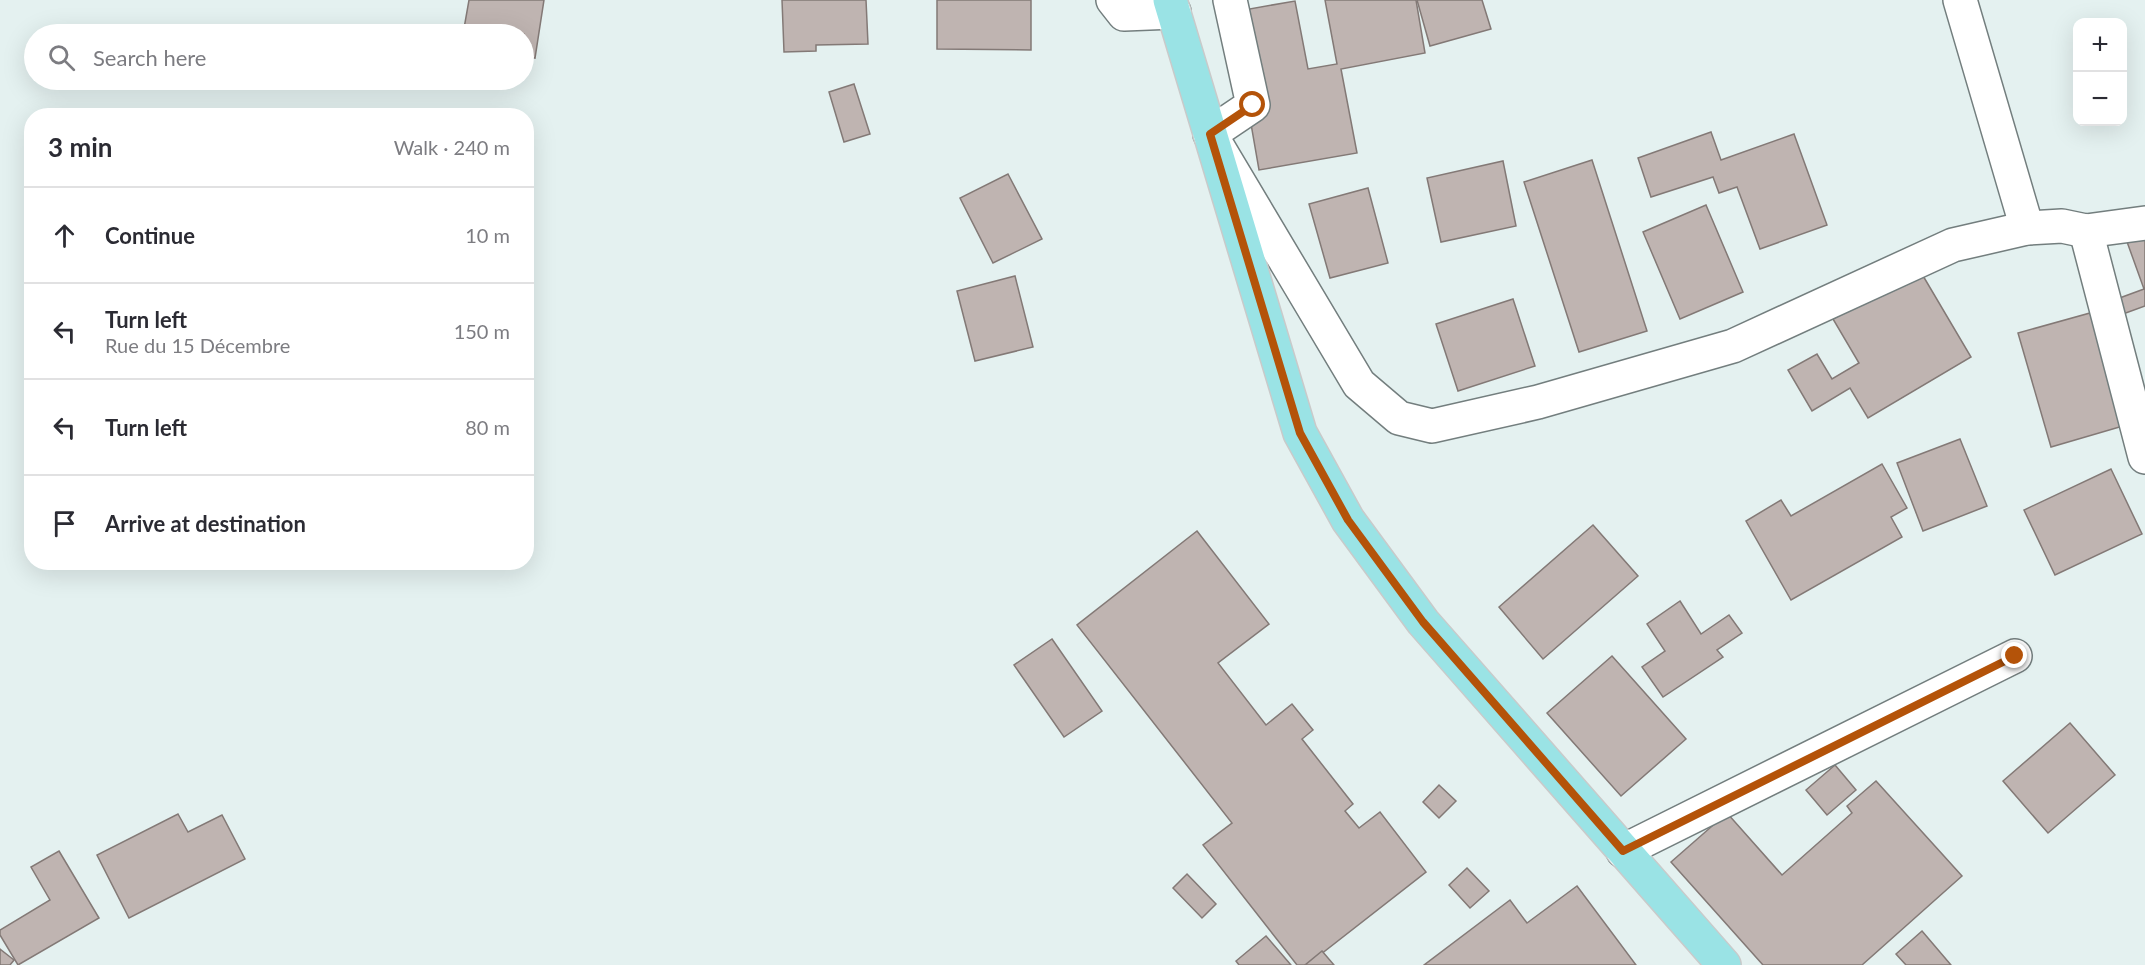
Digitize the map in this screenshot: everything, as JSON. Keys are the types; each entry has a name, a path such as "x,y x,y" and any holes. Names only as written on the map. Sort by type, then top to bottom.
{"main road":[{"path":"1172,6 1300,433 1348,520 1423,622 1724,965"}],"street":[{"path":"1113,0 1124,14 1172,6"},
{"path":"1230,0 1253,105 1210,134 1359,384 1399,418 1432,426 1538,402 1733,346 1953,244 2027,228 2062,226 2086,231 2145,223"},
{"path":"1960,0 2027,228"},
{"path":"2086,231 2145,457"},
{"path":"1623,851 2015,656"}],"building":[{"path":"469,0 544,0 535,58 534,24 465,24"},
{"path":"782,0 866,0 868,44 816,45 816,51 784,52"},
{"path":"937,0 1031,0 1031,50 937,49"},
{"path":"1325,0 1416,0 1425,53 1341,69 1357,153 1259,170 1247,101 1238,11 1295,1 1308,69 1337,64"},
{"path":"1417,0 1482,0 1491,29 1430,46"},
{"path":"854,84 870,134 844,142 829,92"},
{"path":"1711,132 1721,160 1794,134 1827,225 1760,249 1737,187 1719,193 1713,177 1651,197 1638,158"},
{"path":"1592,160 1647,331 1579,352 1524,182"},
{"path":"1503,161 1516,226 1441,242 1427,178"},
{"path":"1008,174 1042,239 993,263 960,198"},
{"path":"1368,188 1388,263 1330,278 1309,204"},
{"path":"1706,205 1743,292 1680,319 1643,232"},
{"path":"2145,233 2145,306 2112,318 2106,303 2144,289 2126,239"},
{"path":"1919,269 1971,357 1868,418 1850,388 1812,411 1788,370 1817,354 1832,379 1859,363 1833,319"},
{"path":"1015,276 1033,347 975,361 957,291"},
{"path":"1513,299 1535,366 1458,391 1436,324"},
{"path":"2090,313 2123,426 2051,447 2018,333"},
{"path":"1960,439 1987,506 1923,531 1897,463"},
{"path":"1882,464 1907,508 1891,517 1902,537 1791,600 1746,521 1781,500 1791,516"},
{"path":"2111,469 2142,534 2055,575 2024,510"},
{"path":"1593,525 1638,576 1543,659 1499,607"},
{"path":"1197,531 1269,624 1218,663 1266,725 1292,704 1313,730 1302,739 1353,804 1345,811 1359,828 1380,812 1426,872 1307,965 1297,965 1203,845 1232,823 1077,625"},
{"path":"1680,601 1701,634 1729,615 1742,633 1717,650 1723,657 1663,697 1642,667 1665,651 1647,624"},
{"path":"1052,639 1102,711 1064,737 1014,665"},
{"path":"1612,656 1686,739 1621,796 1547,713"},
{"path":"2070,723 2115,775 2048,833 2003,781"},
{"path":"1835,765 1856,790 1827,815 1806,790"},
{"path":"1876,781 1962,876 1862,965 1763,965 1671,862 1727,813 1782,875 1852,813 1847,806"},
{"path":"1439,785 1456,801 1439,818 1423,802"},
{"path":"178,814 188,832 222,815 245,859 129,918 97,855"},
{"path":"59,851 99,918 18,965 0,935 0,930 50,900 31,867"},
{"path":"1467,868 1489,891 1470,908 1449,885"},
{"path":"1187,874 1216,904 1202,918 1173,888"},
{"path":"1577,886 1636,965 1424,965 1510,900 1527,923"},
{"path":"1922,931 1951,965 1906,965 1896,954"},
{"path":"1266,936 1291,965 1239,965 1236,961"},
{"path":"0,949 14,960 10,965 0,965"},
{"path":"1322,951 1334,965 1305,965"}],"route":[{"path":"1253,105 1210,134 1300,433 1348,520 1423,622 1623,851 2015,656"}]}
